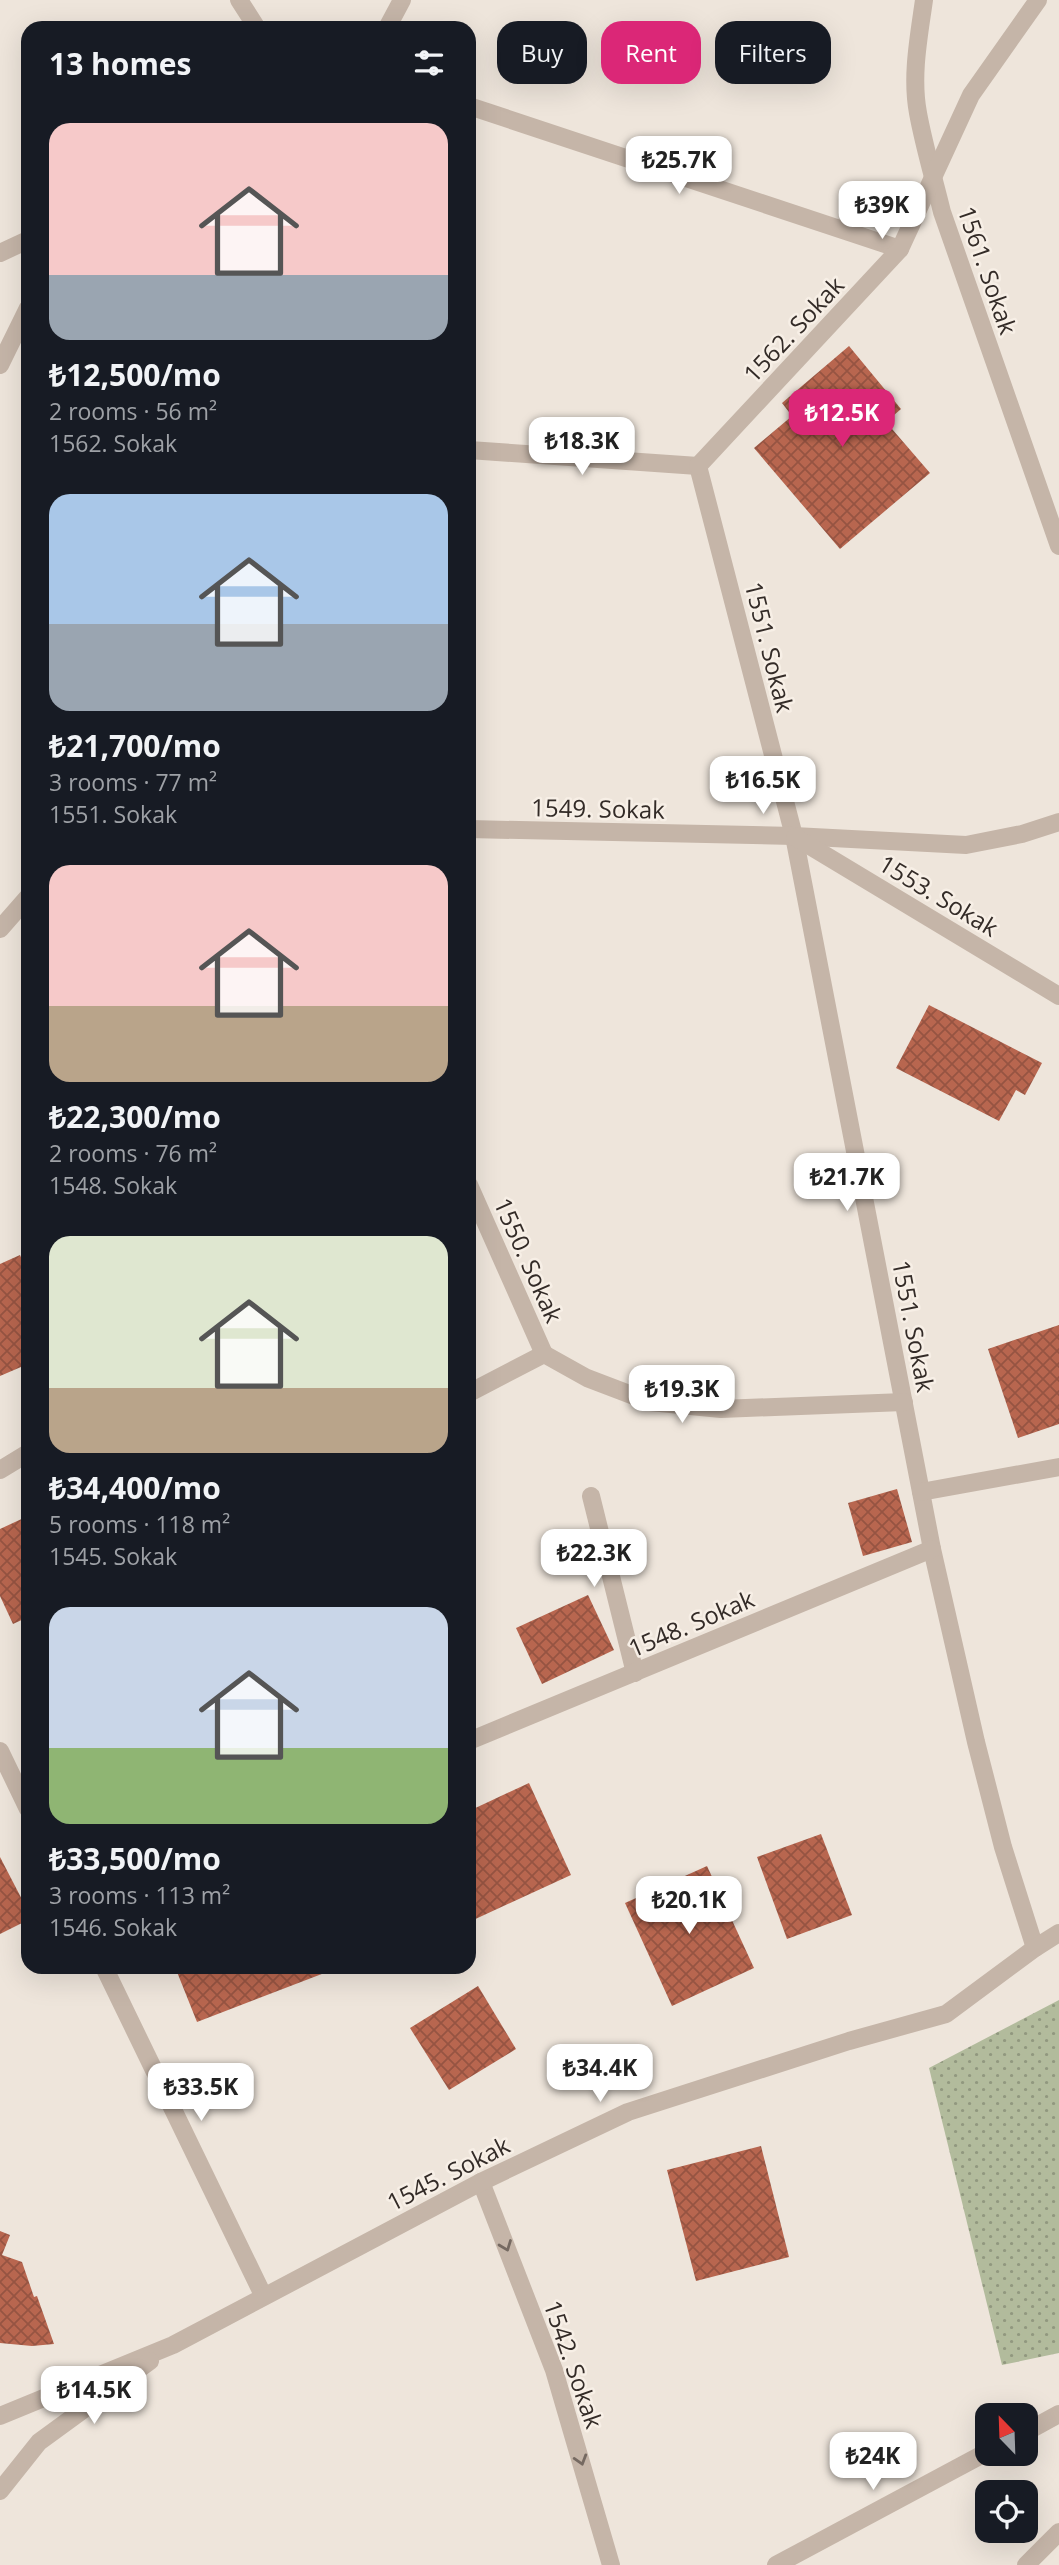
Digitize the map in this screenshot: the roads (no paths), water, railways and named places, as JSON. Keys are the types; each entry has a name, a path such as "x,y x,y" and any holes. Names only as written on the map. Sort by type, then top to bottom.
{"street":[{"path":"239,0 252,21"},
{"path":"391,21 402,0"},
{"name":"1561. Sokak","path":"924,0 918,43 918,111 934,177 947,225 1059,546"},
{"name":"1562. Sokak","path":"698,466 900,249 971,95 1038,0"},
{"path":"476,108 900,249"},
{"path":"0,253 21,243"},
{"path":"0,365 21,322"},
{"path":"476,450 698,466"},
{"name":"1551. Sokak","path":"698,466 794,836 932,1549 979,1755 1003,1847 1035,1948"},
{"name":"1549. Sokak","path":"476,830 794,836 966,845 1023,834 1059,822"},
{"name":"1553. Sokak","path":"794,836 1059,996"},
{"path":"0,929 21,905"},
{"name":"1550. Sokak","path":"476,1201 544,1354"},
{"path":"476,1389 544,1354 587,1378 650,1402 721,1409 904,1402"},
{"path":"0,1470 21,1457"},
{"path":"921,1492 1059,1467"},
{"path":"591,1496 635,1672"},
{"name":"1548. Sokak","path":"476,1738 932,1549"},
{"path":"0,1751 21,1794"},
{"name":"1545. Sokak","path":"173,2345 481,2182 628,2112 849,2041 946,2014 1059,1933"},
{"path":"107,1974 263,2295"},
{"name":"1542. Sokak","path":"481,2182 554,2370 611,2565"},
{"path":"0,2416 173,2345"},
{"path":"0,2491 39,2442 173,2345"},
{"path":"1038,2425 1059,2414"},
{"path":"776,2565 975,2458"},
{"path":"1026,2565 1059,2532"}]}
